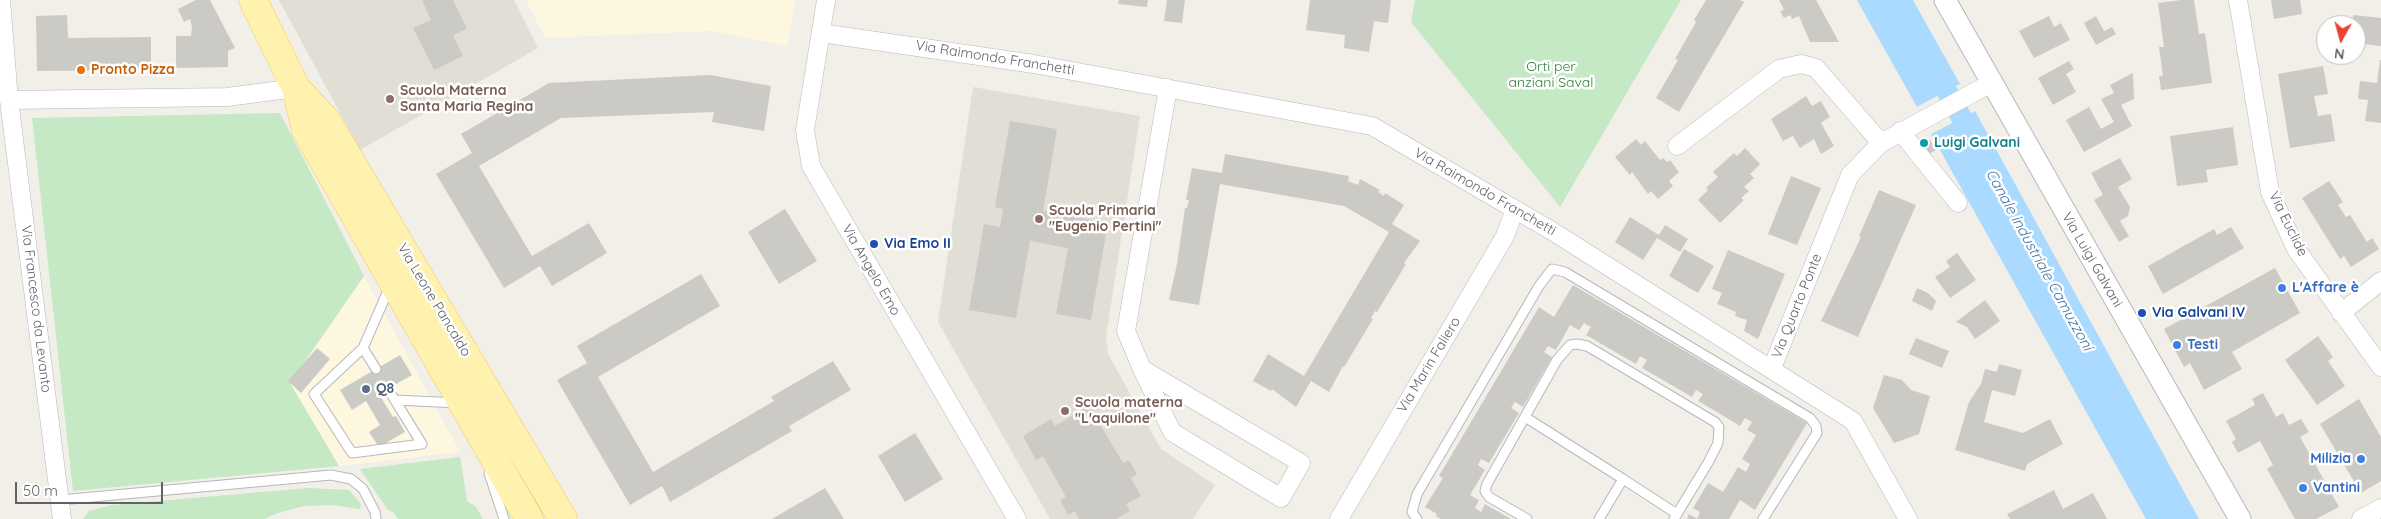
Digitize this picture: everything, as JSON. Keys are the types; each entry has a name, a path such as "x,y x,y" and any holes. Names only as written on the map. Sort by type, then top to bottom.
{"main road":[{"name":"Via Leone Pancaldo","path":"254,0 296,88 306,130 461,404 529,519"},
{"name":"Via Leone Pancaldo","path":"296,88 326,120 563,519"}],"street":[{"name":"Via Francesco da Levanto","path":"1,0 9,100 62,519"},
{"name":"Via Angelo Emo","path":"826,0 805,130 811,166 1017,519"},
{"name":"Via Luigi Galvani","path":"1945,0 1984,86 2240,519"},
{"name":"Via Euclide","path":"2238,0 2270,192 2296,248 2381,367"},
{"name":"Via Raimondo Franchetti","path":"820,33 1034,64 1372,126 1515,209 1772,368"},
{"path":"1677,146 1778,69 1801,64 1816,68 1881,143"},
{"name":"Via Quarto Ponte","path":"1908,519 1853,421 1772,368 1850,174 1881,143 1905,128 1984,86"},
{"path":"9,100 227,96 296,88"},
{"path":"1142,369 1301,463 1281,498 1172,432 1142,369 1126,331 1168,88"},
{"path":"1905,128 1958,203"},
{"name":"Via Marin Faliero","path":"1345,517 1505,236 1515,209"},
{"path":"2341,312 2381,281"},
{"path":"2361,519 2381,508"}],"lane":[{"path":"1416,519 1412,512 1416,494 1538,286 1552,269 1565,272 1810,418 1816,426 1817,433 1763,519"},
{"path":"388,389 422,444 352,453 314,394 363,348 392,282"},
{"path":"1525,417 1623,479 1676,516 1718,443 1719,427 1715,422 1587,346 1570,345 1557,360 1486,484 1485,491 1489,497 1526,519"},
{"path":"363,348 376,369"},
{"path":"395,400 461,404"},
{"path":"475,428 504,519"},
{"path":"60,500 331,474 351,479 363,489 375,512 376,519"},
{"path":"1599,519 1623,479"}],"shaded area":[{"name":"Scuola Materna Santa Maria Regina","path":"279,0 514,0 538,48 360,150"},
{"path":"526,0 795,0 787,46 711,31 545,38"},
{"name":"Scuola Primaria \"Eugenio Pertini\"","path":"973,87 1140,116 1106,337 1108,354 1161,449 1215,485 1193,519 1050,519 938,322"},
{"path":"364,276 460,452 339,466 290,383"}],"green space":[{"name":"Orti per anziani Saval","path":"1415,0 1681,0 1560,207 1411,22"},
{"path":"280,113 364,276 290,383 339,466 73,491 32,118"},
{"path":"460,457 467,501 476,507 483,519 398,519 393,512 388,510 360,469"},
{"path":"308,488 349,490 361,504 360,509 332,505 304,506 264,519 83,519 89,511 112,505"}],"water":[{"path":"1857,0 1913,0 1960,84 1917,107"},
{"path":"1975,111 2199,519 2146,519 1931,134"}],"pier":[{"path":"1960,84 1961,87 1918,110 1917,107"},
{"path":"1974,109 1975,111 1931,134 1930,132"}],"building":[{"path":"196,0 210,0 235,48 228,51 228,67 176,68 176,36 191,36 192,27 190,19 184,22 178,9"},
{"path":"422,0 453,0 467,29 453,35 463,56 434,70 413,28 431,20"},
{"path":"1119,0 1148,0 1147,7 1118,4"},
{"path":"1167,0 1185,0 1182,23 1164,21"},
{"path":"1310,0 1391,0 1388,23 1374,21 1369,52 1344,48 1345,35 1306,30"},
{"path":"1706,0 1740,0 1744,2 1679,112 1656,98 1678,60 1675,59"},
{"path":"1779,0 1816,0 1839,42 1810,42 1799,16 1792,19 1790,15 1784,18 1780,11 1784,10"},
{"path":"2194,0 2199,34 2205,33 2212,83 2161,90 2159,76 2163,76 2159,47 2164,47 2158,3"},
{"path":"2271,0 2300,0 2302,14 2274,19"},
{"path":"67,15 68,38 151,37 151,70 37,71 36,16"},
{"path":"2049,16 2054,27 2061,23 2070,40 2034,58 2019,31"},
{"path":"2096,16 2104,31 2112,27 2116,34 2096,45 2084,23"},
{"path":"2366,16 2381,18 2381,46 2366,44"},
{"path":"2380,60 2381,123 2365,121 2368,100 2358,99 2360,81 2377,83"},
{"path":"2069,61 2074,69 2066,74 2076,92 2053,105 2038,78"},
{"path":"2323,66 2328,94 2314,96 2318,116 2331,114 2335,141 2290,148 2278,74"},
{"path":"2133,73 2134,99 2121,105 2132,126 2084,152 2066,120 2089,107 2101,129 2114,122 2101,99 2114,93 2110,85"},
{"path":"710,75 771,86 764,131 712,122 714,112 561,118 479,166 532,256 589,223 607,253 552,286 540,266 504,288 436,174 472,153 461,134 549,83"},
{"path":"1806,96 1812,106 1821,101 1830,117 1821,123 1834,146 1821,154 1814,139 1800,148 1793,136 1783,141 1771,119"},
{"path":"1010,121 1057,129 1043,211 1108,223 1091,320 1056,314 1068,248 1030,241 1016,318 969,310 984,224 1000,227 1003,209 995,207"},
{"path":"2233,127 2238,165 2206,170 2208,182 2177,186 2170,136"},
{"path":"1636,139 1641,145 1645,141 1660,160 1663,158 1667,162 1670,160 1679,172 1669,181 1673,186 1658,199 1651,191 1648,194 1632,172 1630,175 1615,157"},
{"path":"1930,140 1936,150 1925,156 1920,145"},
{"path":"1745,148 1760,164 1750,174 1754,178 1744,187 1749,191 1741,198 1744,200 1720,223 1698,200 1708,190 1706,188 1718,177 1713,172 1734,153 1737,156"},
{"path":"1225,154 1349,176 1348,181 1358,185 1360,179 1380,190 1378,192 1384,196 1385,193 1404,205 1392,224 1420,241 1404,263 1406,264 1377,312 1375,311 1371,318 1373,319 1329,392 1311,381 1296,407 1272,389 1271,391 1253,381 1268,354 1304,376 1389,232 1344,206 1220,184 1199,305 1169,300 1177,264 1185,208 1187,208 1189,200 1186,200 1192,168 1222,173"},
{"path":"2120,158 2132,179 2118,187 2130,207 2128,216 2120,221 2129,236 2119,242 2094,200 2103,195 2091,173"},
{"path":"1791,176 1821,188 1797,245 1768,234"},
{"path":"2329,181 2343,202 2338,205 2346,217 2350,215 2367,242 2372,238 2379,249 2351,267 2344,256 2340,259 2302,198"},
{"path":"1879,190 1916,205 1858,337 1821,321 1861,237 1859,236"},
{"path":"785,209 817,261 779,284 748,232"},
{"path":"1630,217 1659,235 1665,225 1688,239 1680,252 1657,238 1643,260 1615,242"},
{"path":"2231,227 2244,248 2163,294 2148,266 2214,229 2217,235"},
{"path":"1684,249 1714,266 1698,293 1669,276"},
{"path":"1728,250 1785,274 1758,339 1744,331 1747,320 1735,316 1736,312 1717,304 1722,293 1712,289"},
{"path":"1957,253 1976,280 1950,298 1935,277 1950,267 1946,261"},
{"path":"2275,268 2300,313 2232,352 2242,369 2204,390 2190,363 2184,367 2164,329"},
{"path":"701,274 720,306 598,377 653,472 774,401 771,397 833,361 851,390 789,426 792,431 670,502 662,486 630,505 557,380 587,363 577,346"},
{"path":"1573,285 1807,423 1755,510 1740,500 1729,519 1697,519 1700,512 1693,508 1708,483 1723,492 1738,467 1746,472 1750,464 1742,459 1756,435 1747,430 1752,422 1745,418 1740,426 1698,401 1703,394 1696,390 1692,397 1642,368 1647,360 1640,356 1636,364 1586,335 1591,327 1584,323 1579,330 1570,325 1556,350 1548,346 1544,352 1552,357 1523,407 1515,402 1511,408 1519,413 1489,463 1481,459 1478,465 1485,470 1470,495 1479,500 1475,508 1481,512 1485,504 1511,519 1441,519 1436,516 1437,514 1425,507 1443,478 1439,476 1539,307 1554,317"},
{"path":"1917,288 1928,293 1936,301 1932,311 1912,301"},
{"path":"1985,300 2000,321 1975,339 1967,327 1956,322"},
{"path":"2318,336 2333,357 2328,361 2345,386 2317,405 2285,360"},
{"path":"1916,338 1949,351 1942,368 1909,354"},
{"path":"317,348 330,359 301,393 288,381"},
{"path":"400,355 412,375 379,394 393,417 396,416 405,432 379,447 369,432 380,425 366,401 352,410 340,390"},
{"path":"1999,364 2022,370 2015,396 1992,390 1984,422 2023,433 2050,419 2063,444 2027,464 2025,471 1955,450 1969,402 1981,384 1985,369 1997,372"},
{"path":"1884,375 1902,380 1911,390 1930,396 1919,434 1894,443 1873,408"},
{"path":"2263,393 2276,417 2283,413 2289,425 2301,419 2309,432 2300,437 2339,507 2316,519 2295,519 2267,469 2273,465 2260,441 2238,453 2232,442 2236,439 2226,421 2255,405 2252,399"},
{"name":"Milizia","path":"2359,399 2381,437 2381,481 2361,493 2320,424"},
{"path":"1089,406 1123,463 1129,460 1137,474 1131,478 1141,496 1126,504 1130,511 1116,519 1079,519 1075,511 1068,515 1060,500 1066,497 1043,456 1036,460 1023,436 1051,419 1055,426"},
{"path":"915,433 943,479 905,502 878,456"},
{"path":"825,488 844,519 772,519"},
{"path":"2054,490 2063,509 2093,493 2107,519 2010,519 2007,514"},
{"path":"1689,514 1697,519 1687,519"}],"waterway":[{"name":"Canale industriale Camuzzoni","path":"1933,66 1976,144"}],"place":[{"name":"Pronto Pizza","path":"81,70"},
{"name":"Scuola Materna Santa Maria Regina","path":"390,99"},
{"name":"Luigi Galvani","path":"1924,143"},
{"name":"Scuola Primaria \"Eugenio Pertini\"","path":"1039,219"},
{"name":"Via Emo II","path":"874,244"},
{"name":"L'Affare è","path":"2282,288"},
{"name":"Via Galvani IV","path":"2142,313"},
{"name":"Testi","path":"2177,345"},
{"name":"Q8","path":"366,389"},
{"name":"Scuola materna \"L'aquilone\"","path":"1065,411"},
{"name":"Milizia","path":"2361,459"},
{"name":"Vantini","path":"2303,488"}]}
